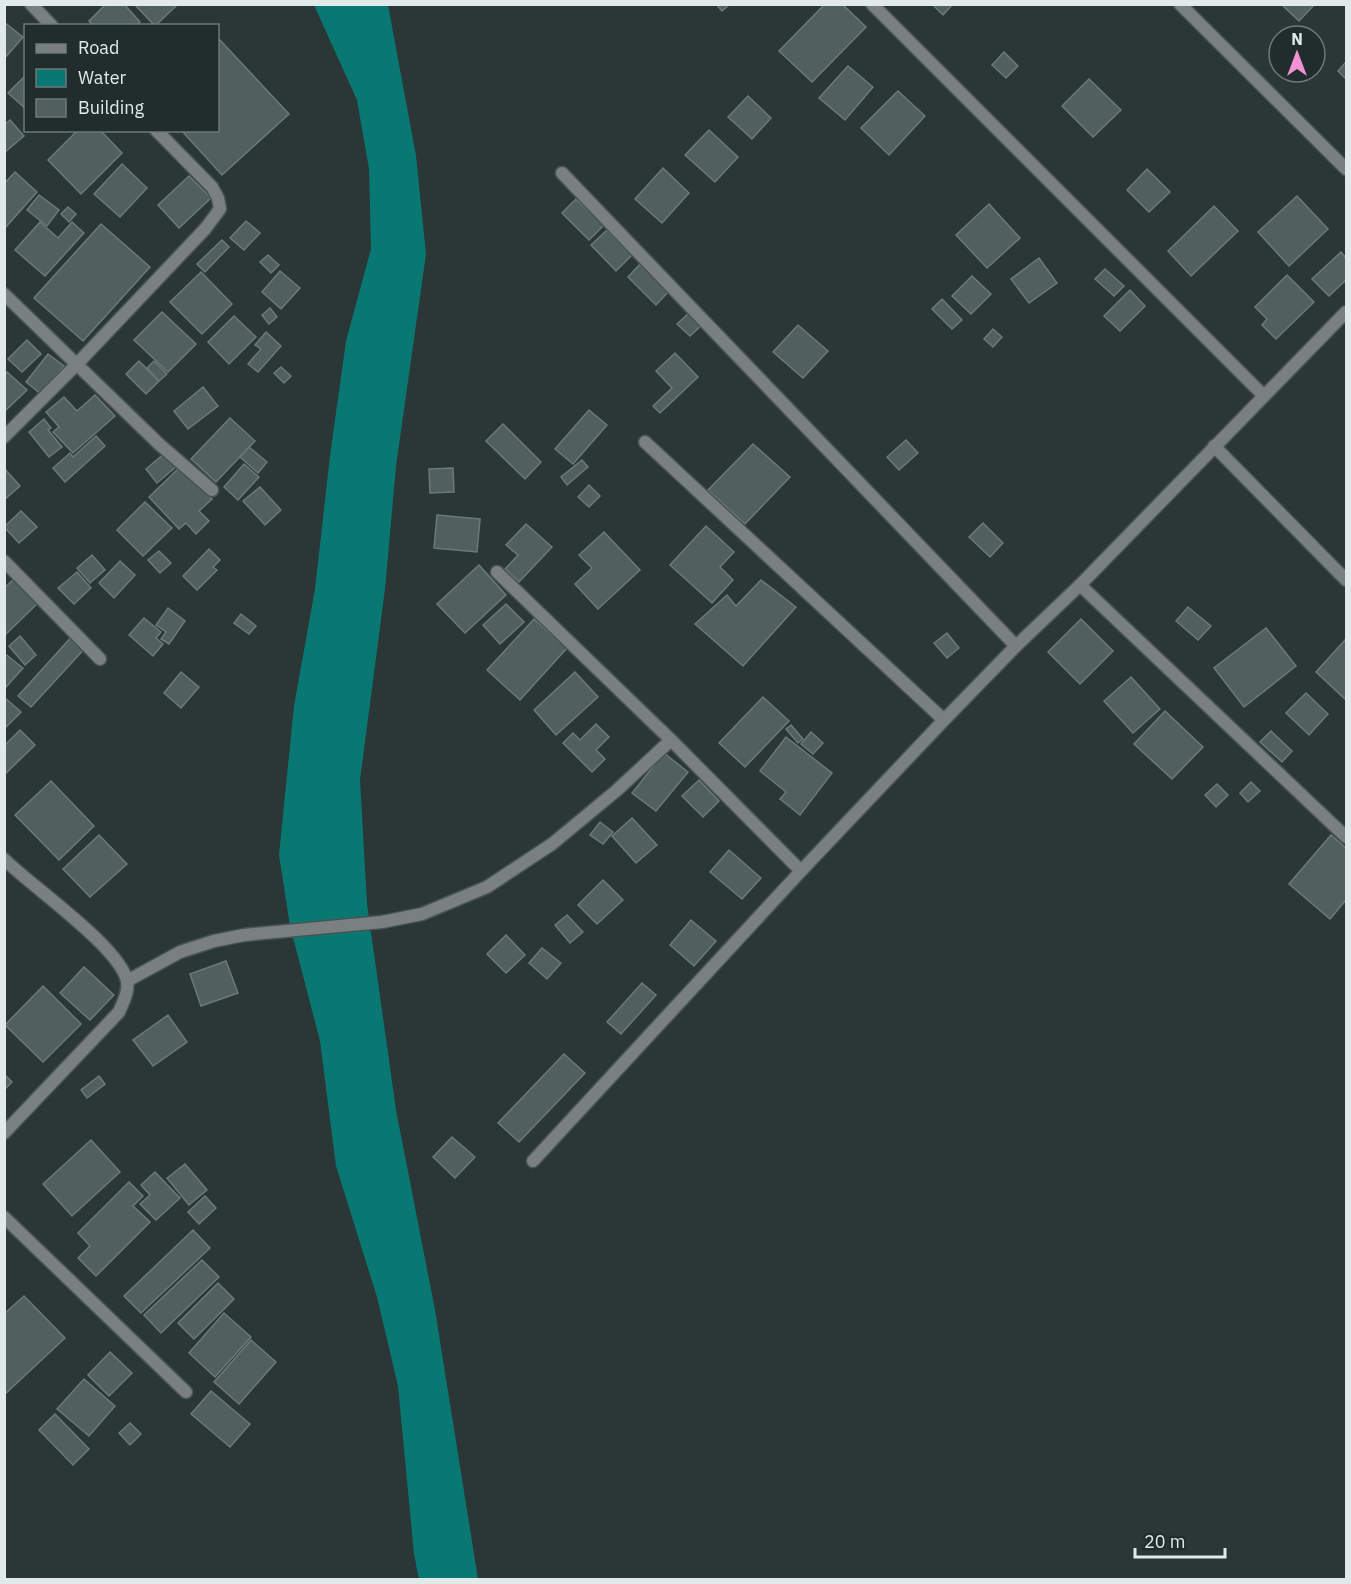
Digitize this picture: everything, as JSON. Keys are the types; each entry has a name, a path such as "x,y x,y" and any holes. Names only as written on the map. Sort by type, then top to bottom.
{"street":[{"path":"31,4 50,24"},
{"path":"872,4 1263,396"},
{"path":"1180,4 1347,170"},
{"path":"4,437 205,229 220,209 218,198 212,187 158,132"},
{"path":"562,173 1016,646"},
{"path":"4,294 159,444 212,490"},
{"path":"533,1161 944,720 1080,585 1347,312"},
{"path":"645,442 944,720"},
{"path":"1214,446 1347,580"},
{"path":"4,561 100,659"},
{"path":"498,572 801,871"},
{"path":"1080,585 1347,837"},
{"path":"127,981 180,952 214,941 244,935 382,922 422,914 487,887 552,844 616,791 670,740"},
{"path":"4,859 102,944 119,963 127,981 127,995 119,1012 4,1133"},
{"path":"4,1217 186,1392"}],"water":[{"path":"314,5 388,5 416,156 426,254 396,466 385,589 360,780 367,904 396,1110 435,1310 478,1579 419,1579 414,1554 398,1386 377,1297 336,1166 320,1041 290,926 279,855 294,706 315,589 346,341 371,249 369,169 357,100"}],"building":[{"path":"106,4 124,4 140,22 138,24 92,24 89,21"},
{"path":"134,4 177,5 157,24 153,24"},
{"path":"716,4 730,4 722,11"},
{"path":"825,4 842,4 866,27 812,82 779,51"},
{"path":"932,4 953,4 943,15"},
{"path":"1281,4 1315,4 1299,21"},
{"path":"4,22 23,37 4,59"},
{"path":"219,39 289,114 222,175 183,132 219,132"},
{"path":"1004,52 1018,66 1006,78 992,65"},
{"path":"1346,62 1346,79 1338,71"},
{"path":"848,66 873,87 845,120 819,98"},
{"path":"24,77 24,107 8,93"},
{"path":"1089,79 1121,110 1093,137 1062,106"},
{"path":"898,91 925,116 889,155 861,128"},
{"path":"748,96 771,118 752,139 728,117"},
{"path":"10,120 24,136 4,153 4,125"},
{"path":"709,130 738,157 715,182 685,155"},
{"path":"76,132 102,132 122,153 81,194 48,160"},
{"path":"122,164 147,188 120,217 94,194"},
{"path":"663,168 689,193 662,223 635,199"},
{"path":"1147,169 1170,192 1149,212 1127,190"},
{"path":"15,172 37,192 5,228 4,184"},
{"path":"189,176 211,198 179,228 158,205"},
{"path":"39,195 59,210 47,226 27,210"},
{"path":"1297,196 1328,229 1289,266 1258,232"},
{"path":"576,199 604,225 589,240 562,213"},
{"path":"989,204 1020,238 987,268 956,235"},
{"path":"1214,206 1238,231 1191,276 1168,251"},
{"path":"68,207 76,214 69,222 61,214"},
{"path":"246,221 260,233 244,250 230,238"},
{"path":"40,222 58,238 72,222 84,233 45,276 15,250"},
{"path":"101,224 150,267 83,341 34,298"},
{"path":"607,230 632,255 616,271 591,245"},
{"path":"222,240 229,247 205,272 197,264"},
{"path":"1341,252 1346,258 1346,280 1329,296 1312,279"},
{"path":"268,255 279,265 271,273 260,262"},
{"path":"1039,258 1057,283 1029,303 1011,279"},
{"path":"640,264 669,291 656,305 628,277"},
{"path":"1105,269 1124,286 1114,296 1095,279"},
{"path":"280,271 300,288 281,309 262,292"},
{"path":"201,272 232,304 202,334 170,302"},
{"path":"1287,275 1314,302 1276,339 1262,325 1267,319 1255,307"},
{"path":"972,276 991,294 971,314 952,296"},
{"path":"1130,290 1145,306 1120,331 1104,316"},
{"path":"942,299 962,320 952,329 932,309"},
{"path":"270,308 277,317 269,324 262,315"},
{"path":"162,312 196,344 168,372 134,340"},
{"path":"690,312 702,325 690,336 677,324"},
{"path":"234,316 256,337 229,364 208,342"},
{"path":"798,325 828,351 803,378 773,352"},
{"path":"993,329 1002,337 993,347 984,339"},
{"path":"266,332 281,346 258,372 248,364 261,349 255,345"},
{"path":"27,340 41,354 22,372 8,359"},
{"path":"675,353 698,377 660,413 653,406 672,388 656,371"},
{"path":"48,354 64,366 42,395 26,382"},
{"path":"139,361 159,381 146,394 126,374"},
{"path":"154,361 167,374 159,381 147,368"},
{"path":"281,367 291,376 284,383 274,373"},
{"path":"7,372 27,390 4,412 4,375"},
{"path":"203,387 218,406 188,429 174,411"},
{"path":"95,395 115,416 73,453 53,432 59,427 46,412 64,397 77,411"},
{"path":"589,410 607,425 573,464 555,449"},
{"path":"230,418 255,441 216,482 191,459"},
{"path":"44,419 51,428 48,430 62,447 49,457 29,432"},
{"path":"503,424 541,462 525,479 486,441"},
{"path":"96,436 105,446 65,482 53,468 70,453 73,457"},
{"path":"906,440 918,453 899,470 887,457"},
{"path":"753,444 790,477 745,524 708,490"},
{"path":"249,447 267,462 258,473 240,457"},
{"path":"165,453 177,466 157,483 146,469"},
{"path":"582,460 588,467 567,485 561,477"},
{"path":"244,464 259,477 238,500 224,487"},
{"path":"180,467 212,499 199,511 209,521 196,534 186,523 179,529 149,497"},
{"path":"4,468 20,486 4,500"},
{"path":"453,468 454,492 430,493 429,469"},
{"path":"589,485 600,496 589,507 578,497"},
{"path":"260,487 281,510 265,525 243,501"},
{"path":"145,502 172,528 143,556 117,530"},
{"path":"21,511 37,527 19,543 4,527"},
{"path":"437,515 480,519 477,552 434,548"},
{"path":"983,523 1003,543 990,557 969,537"},
{"path":"526,524 552,547 519,582 505,569 518,555 506,545"},
{"path":"706,526 734,552 720,567 733,580 712,603 670,565"},
{"path":"604,532 640,570 598,609 575,584 592,568 579,555"},
{"path":"209,549 220,560 213,567 217,570 197,590 183,576"},
{"path":"159,551 171,563 160,573 148,560"},
{"path":"92,555 105,570 90,583 77,568"},
{"path":"120,561 135,575 114,598 99,583"},
{"path":"479,565 506,595 465,633 437,604"},
{"path":"77,572 91,588 74,604 58,588"},
{"path":"14,579 38,603 4,636 4,588"},
{"path":"761,580 796,607 743,666 695,624 727,595 736,606"},
{"path":"506,604 524,622 500,644 483,625"},
{"path":"1188,607 1211,626 1198,640 1176,621"},
{"path":"168,608 185,621 169,644 161,639 166,632 156,625"},
{"path":"241,614 256,626 249,634 234,623"},
{"path":"144,618 161,632 156,638 163,644 153,656 129,635"},
{"path":"534,619 567,648 520,700 487,670"},
{"path":"1081,619 1113,651 1080,684 1048,652"},
{"path":"1266,628 1296,666 1244,707 1214,668"},
{"path":"947,633 959,648 947,658 934,643"},
{"path":"74,634 87,646 31,707 18,696"},
{"path":"20,636 36,655 25,665 9,646"},
{"path":"1346,639 1346,700 1316,672"},
{"path":"4,653 23,668 6,687 4,686"},
{"path":"181,672 199,687 181,708 164,693"},
{"path":"575,672 598,697 556,735 534,710"},
{"path":"1131,677 1160,709 1133,733 1104,701"},
{"path":"1306,693 1328,714 1309,735 1286,713"},
{"path":"4,697 21,712 4,729"},
{"path":"763,697 789,721 745,767 719,743"},
{"path":"1165,711 1203,747 1172,779 1134,744"},
{"path":"596,724 609,737 596,750 605,759 592,772 563,743 573,733 580,740"},
{"path":"791,725 803,739 798,743 786,729"},
{"path":"20,730 35,745 4,775 4,746"},
{"path":"1271,731 1292,751 1282,762 1260,742"},
{"path":"811,732 823,743 813,754 801,744"},
{"path":"786,737 832,773 800,815 780,799 786,792 760,771"},
{"path":"664,753 688,772 656,811 632,793"},
{"path":"699,780 719,801 703,817 682,796"},
{"path":"51,781 94,826 59,860 15,815"},
{"path":"1251,782 1260,791 1248,802 1240,793"},
{"path":"1217,784 1228,795 1216,807 1205,795"},
{"path":"632,818 657,845 636,863 612,836"},
{"path":"600,822 613,832 603,844 590,835"},
{"path":"99,835 127,864 90,897 63,869"},
{"path":"1331,835 1346,848 1346,900 1330,919 1289,884"},
{"path":"729,850 761,878 742,899 710,872"},
{"path":"603,880 623,900 597,924 578,905"},
{"path":"567,915 583,932 570,943 555,925"},
{"path":"691,920 716,941 694,966 670,945"},
{"path":"506,935 525,955 506,973 487,954"},
{"path":"542,948 561,963 547,979 529,963"},
{"path":"226,961 238,993 201,1006 190,974"},
{"path":"84,967 114,995 90,1020 60,993"},
{"path":"642,983 656,995 621,1034 607,1022"},
{"path":"43,986 81,1024 43,1062 5,1025"},
{"path":"168,1015 187,1042 153,1066 133,1040"},
{"path":"564,1054 585,1073 519,1142 498,1123"},
{"path":"4,1074 12,1082 4,1090"},
{"path":"99,1076 105,1084 87,1098 81,1090"},
{"path":"452,1137 475,1157 455,1178 433,1157"},
{"path":"91,1140 120,1172 72,1216 43,1184"},
{"path":"185,1164 207,1190 189,1205 167,1178"},
{"path":"155,1172 180,1198 156,1220 140,1204 150,1195 141,1185"},
{"path":"129,1182 143,1196 133,1206 150,1222 96,1276 78,1258 90,1246 78,1233"},
{"path":"205,1196 216,1208 199,1224 188,1212"},
{"path":"193,1230 210,1248 141,1313 124,1296"},
{"path":"202,1260 219,1277 161,1333 144,1315"},
{"path":"218,1283 234,1299 194,1339 178,1323"},
{"path":"24,1296 65,1338 4,1395 4,1314"},
{"path":"224,1313 251,1337 215,1377 189,1353"},
{"path":"251,1340 276,1362 239,1404 214,1382"},
{"path":"110,1352 132,1373 109,1396 88,1375"},
{"path":"84,1379 115,1406 89,1436 57,1409"},
{"path":"211,1391 250,1424 230,1447 191,1414"},
{"path":"55,1414 89,1449 73,1465 39,1430"},
{"path":"130,1423 141,1434 130,1445 119,1433"}]}
